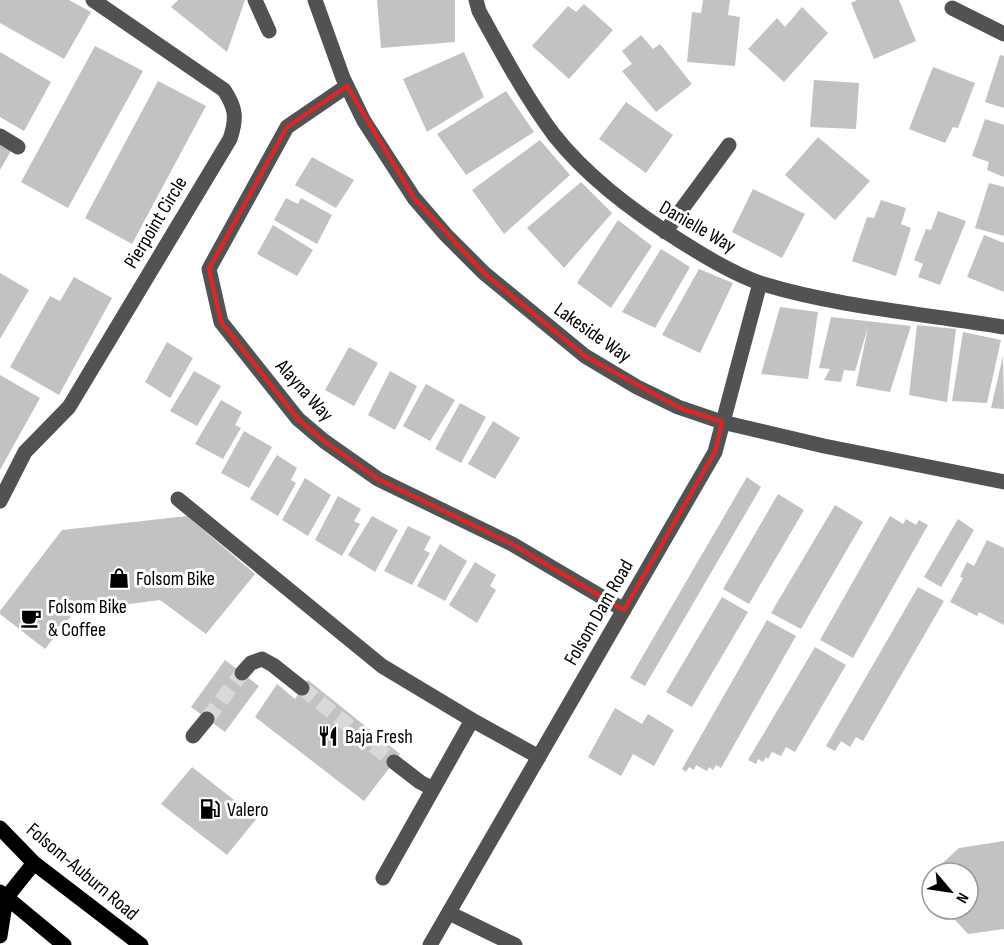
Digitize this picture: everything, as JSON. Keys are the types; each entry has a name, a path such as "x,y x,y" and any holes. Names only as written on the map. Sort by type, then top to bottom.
{"main road":[{"name":"Folsom-Auburn Road","path":"0,828 34,863 141,945"},
{"path":"0,936 2,897 34,863"},
{"path":"2,897 64,945"}],"street":[{"name":"Pierpoint Circle","path":"0,501 25,452 69,407 230,139 236,122 233,104 224,90 93,0"},
{"path":"255,0 269,31"},
{"name":"Lakeside Way","path":"315,0 346,86 364,121 414,198 446,235 484,273 585,356 678,408 722,422 835,448 1004,482"},
{"name":"Danielle Way","path":"476,0 479,11 516,79 555,135 616,198 665,232 730,269 760,283 805,296 1004,327"},
{"path":"952,8 1004,34"},
{"name":"Alayna Way","path":"346,86 287,127 209,268 221,322 298,419 342,454 378,479 512,544 624,610"},
{"path":"0,136 18,147"},
{"path":"665,232 729,145"},
{"name":"Folsom Dam Road","path":"430,945 715,452 760,283"},
{"path":"178,499 382,666 539,757"},
{"path":"242,673 251,663 262,659 302,688"},
{"path":"193,736 207,719"},
{"path":"383,878 472,720"},
{"path":"394,762 433,789"},
{"path":"449,913 515,945"}],"highlighted area":[{"path":"347,86 414,198 484,273 585,356 678,407 722,422 715,452 624,610 512,544 378,479 324,441 298,419 221,322 209,269 287,127"}],"building":[{"path":"0,0 69,0 91,12 64,59 0,23"},
{"path":"178,0 245,0 227,52 171,7"},
{"path":"377,0 455,0 455,42 381,48"},
{"path":"703,0 730,0 728,15 740,17 735,66 687,62 692,12 701,13"},
{"path":"857,0 899,0 916,41 874,59 851,3"},
{"path":"584,4 613,30 569,79 532,46 568,6 576,12"},
{"path":"802,7 828,33 784,82 748,49 777,18 785,27"},
{"path":"641,35 653,49 660,44 692,84 656,112 622,71 632,64 622,51"},
{"path":"95,46 143,71 68,208 21,182"},
{"path":"0,52 51,82 24,131 0,117"},
{"path":"464,52 484,97 427,132 403,79"},
{"path":"1000,55 1004,56 1004,108 985,102"},
{"path":"933,67 975,83 958,128 953,127 945,143 909,129"},
{"path":"814,80 859,83 856,129 810,127"},
{"path":"158,81 206,106 132,244 85,218"},
{"path":"506,91 534,132 466,175 437,134"},
{"path":"626,102 673,135 646,173 599,139"},
{"path":"985,119 1004,125 1004,177 987,170 989,162 972,156"},
{"path":"818,137 870,181 835,220 785,175"},
{"path":"540,140 570,175 504,234 472,190"},
{"path":"0,142 12,149 0,170"},
{"path":"312,157 354,180 336,208 295,185"},
{"path":"581,182 612,213 564,268 527,228"},
{"path":"989,183 1004,187 1004,236 975,228"},
{"path":"753,189 805,214 782,258 732,232"},
{"path":"286,198 298,204 301,198 332,215 317,244 274,220"},
{"path":"881,200 906,208 901,224 911,228 896,276 852,261 867,217 874,218"},
{"path":"938,211 966,221 940,285 918,277 923,264 914,260 926,229 931,230"},
{"path":"618,220 652,246 611,308 577,283"},
{"path":"273,225 313,250 297,276 257,254"},
{"path":"984,235 1004,243 1004,292 967,277"},
{"path":"661,249 690,267 655,328 622,312"},
{"path":"699,269 733,283 700,353 662,335"},
{"path":"0,273 29,290 0,339"},
{"path":"74,277 112,298 59,395 10,367 50,296 60,301"},
{"path":"780,307 818,312 808,379 761,374"},
{"path":"831,317 911,326 890,392 856,386 868,327 855,371 844,370 841,382 824,380 830,369 819,368"},
{"path":"917,325 956,329 947,402 909,395"},
{"path":"963,332 1001,340 987,403 952,401"},
{"path":"167,342 193,358 170,398 145,382"},
{"path":"349,347 378,363 354,406 325,390"},
{"path":"1003,356 1004,409 991,408"},
{"path":"194,371 221,386 197,426 170,411"},
{"path":"390,371 417,386 395,430 368,415"},
{"path":"0,375 40,398 0,470"},
{"path":"426,384 455,400 430,441 403,426"},
{"path":"221,400 242,412 235,425 241,428 223,459 195,444"},
{"path":"460,403 486,417 461,463 435,449"},
{"path":"493,421 520,438 495,479 468,464"},
{"path":"244,431 272,447 249,488 221,473"},
{"path":"277,455 297,468 291,480 296,483 278,516 250,499"},
{"path":"747,477 761,487 645,686 630,678"},
{"path":"305,478 331,495 308,536 282,520"},
{"path":"778,494 804,510 749,604 723,589"},
{"path":"338,496 361,509 354,521 360,524 342,556 315,540"},
{"path":"835,505 863,522 801,629 771,613"},
{"path":"187,516 255,574 206,634 160,600 75,611 45,649 0,614 62,530"},
{"path":"372,516 398,530 375,572 348,555"},
{"path":"890,516 903,524 906,519 916,525 919,520 928,525 853,658 820,640"},
{"path":"958,519 974,530 941,587 924,577"},
{"path":"408,526 431,537 424,550 430,553 412,585 384,571"},
{"path":"987,540 1004,548 1004,625 979,612 977,616 950,602 963,578 960,577 967,562 974,566"},
{"path":"440,544 467,561 445,601 417,586"},
{"path":"475,562 496,575 490,586 496,590 477,623 449,605"},
{"path":"918,587 944,601 863,741 856,737 850,747 841,741 835,751 826,746"},
{"path":"722,597 748,612 692,707 666,692"},
{"path":"767,620 796,636 721,768 716,765 713,770 709,767 707,771 696,765 694,770 689,767 686,772 682,769"},
{"path":"815,647 846,665 795,752 786,747 781,756 772,752 763,762 758,759 756,764 748,760"},
{"path":"225,660 259,686 225,732 191,707"},
{"name":"Baja Fresh","path":"308,680 400,754 364,801 255,717 277,684 295,699"},
{"path":"615,708 642,724 648,714 674,730 654,766 633,754 621,776 588,757"},
{"path":"192,767 257,818 227,855 161,804"},
{"path":"1004,841 1004,929 968,934 956,921 980,921 980,861 945,861 959,848"}],"tunnel":[{"path":"207,719 242,673"},
{"path":"302,688 394,762"}],"place":[{"name":"Folsom Bike","path":"119,578"},
{"name":"Folsom Bike & Coffee","path":"31,618"},
{"name":"Baja Fresh","path":"328,736"},
{"name":"Valero","path":"210,809"}]}
